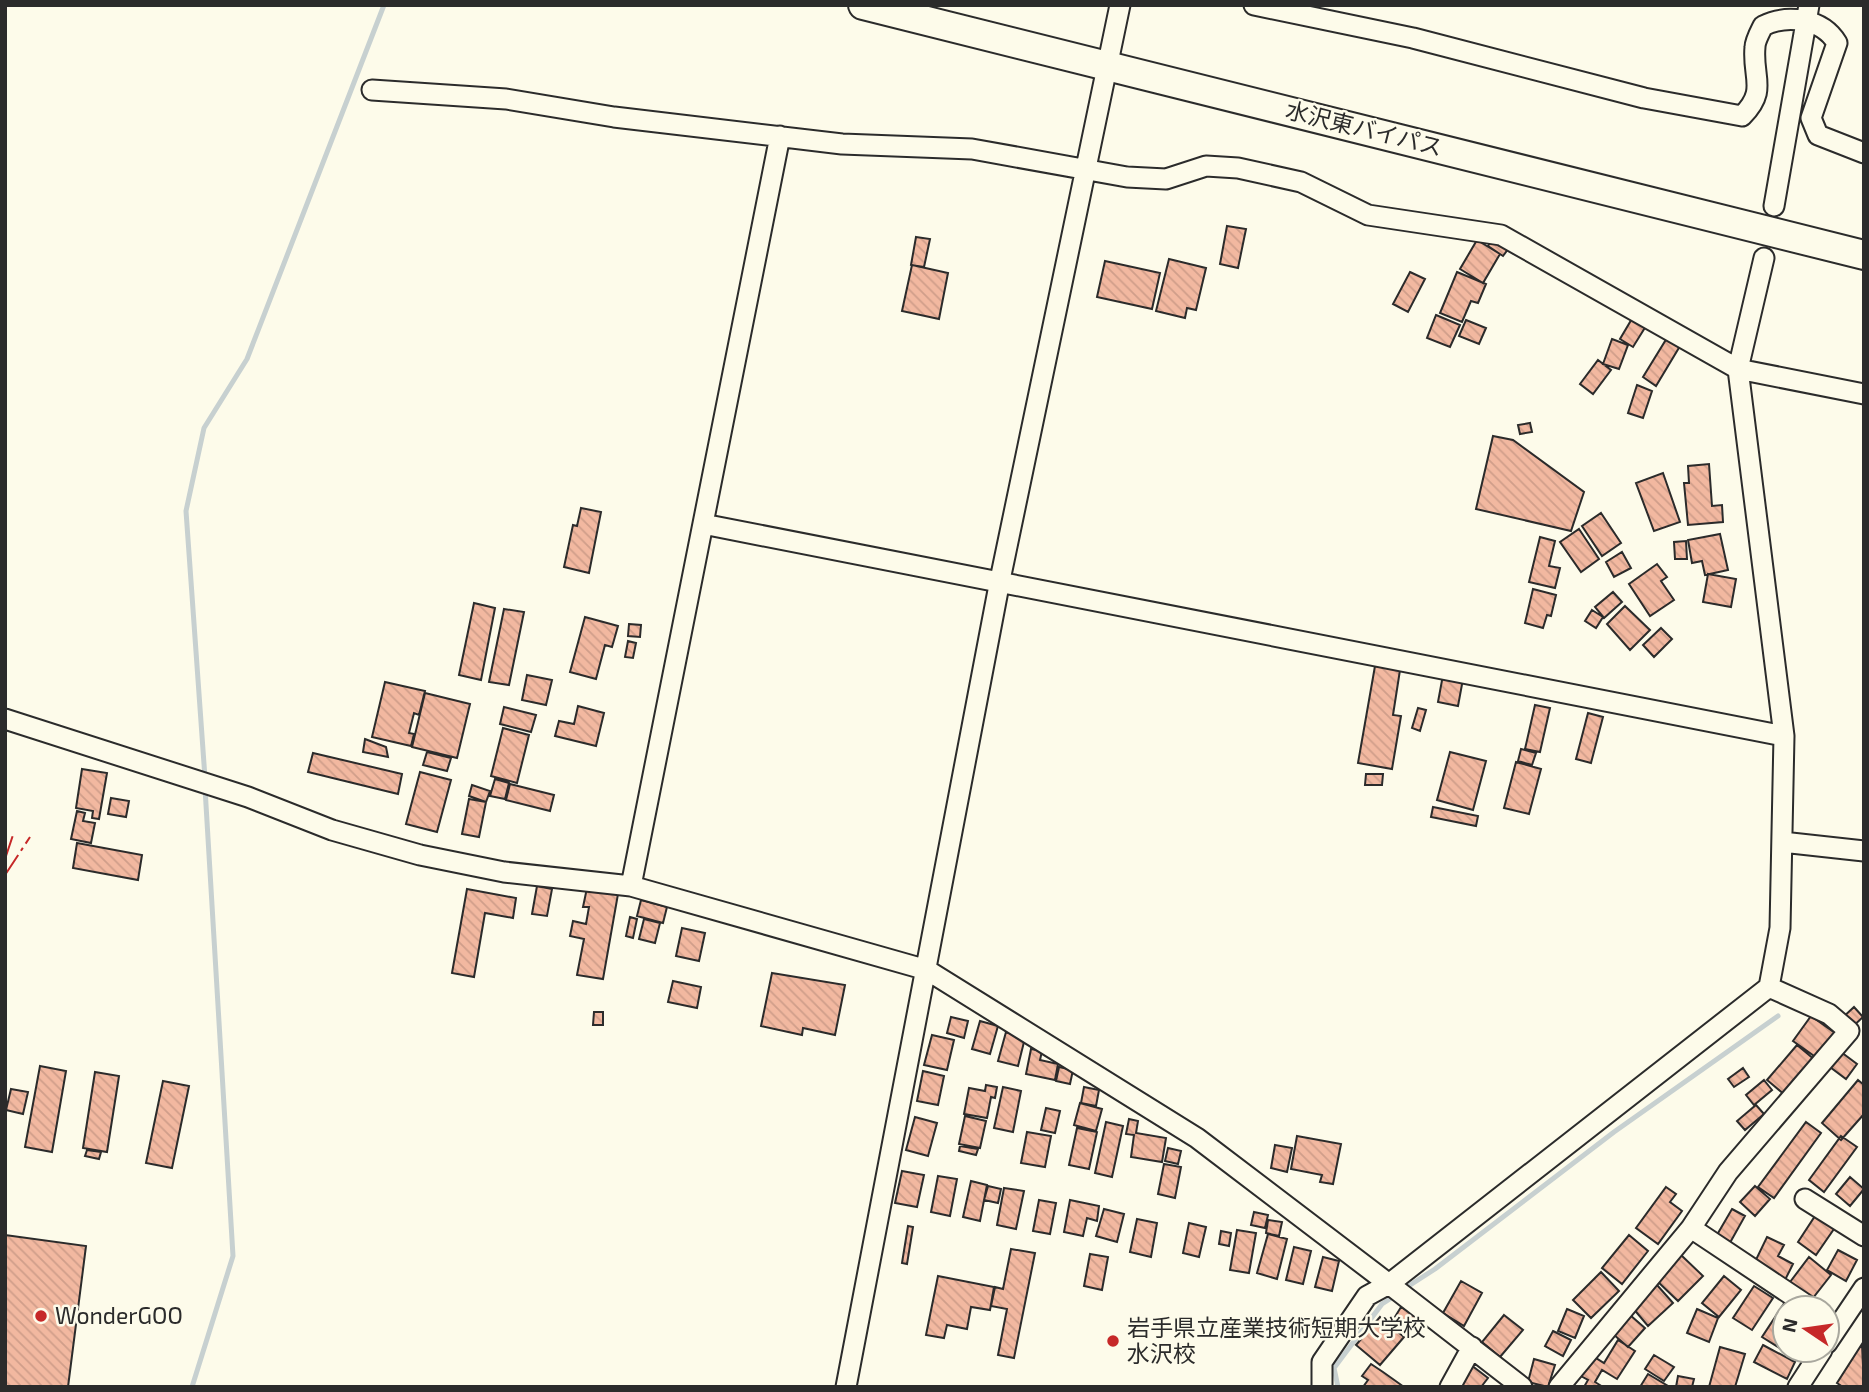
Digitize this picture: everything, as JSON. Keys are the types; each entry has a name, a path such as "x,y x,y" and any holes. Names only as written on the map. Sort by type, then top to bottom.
{"highway":[{"name":"水沢東バイパス","path":"863,5 1864,255"}],"street":[{"path":"846,1387 928,970 1000,580 1119,5"},
{"path":"1254,5 1413,38 1644,98 1742,116 1754,104 1759,86 1755,47 1763,26 1779,18 1808,13 1831,32 1837,43 1811,118 1818,135 1864,153"},
{"path":"1774,206 1808,13"},
{"path":"372,90 506,99 614,117 842,144 972,149 1127,177 1166,179 1206,166 1238,168 1301,182 1368,215 1501,235 1738,369 1864,394"},
{"path":"631,886 780,136"},
{"path":"1322,1387 1322,1363 1367,1296 1389,1284 1769,987 1780,928 1784,736 1738,369 1764,258"},
{"path":"703,524 1000,580 1784,736"},
{"path":"5,719 248,797 332,830 420,855 504,872 631,886 928,970 1197,1139 1522,1387"},
{"path":"1782,842 1864,851"},
{"path":"1559,1387 1691,1228 1728,1172 1849,1031 1829,1014 1769,987"},
{"path":"1805,1199 1864,1237"},
{"path":"1691,1228 1790,1294"},
{"path":"1841,1317 1864,1288"},
{"path":"1450,1387 1472,1348"},
{"path":"1798,1387 1813,1364"}],"building":[{"path":"1227,226 1246,229 1238,268 1220,264"},
{"path":"1495,235 1511,245 1503,256 1488,246"},
{"path":"916,237 930,239 924,267 911,265"},
{"path":"1477,240 1500,254 1483,283 1460,269"},
{"path":"1169,259 1206,268 1196,310 1187,308 1185,318 1156,311"},
{"path":"1105,261 1160,273 1152,309 1097,297"},
{"path":"912,265 948,273 939,319 902,311"},
{"path":"1410,272 1425,279 1408,312 1393,304"},
{"path":"1457,272 1486,284 1478,303 1471,301 1462,322 1440,313"},
{"path":"1436,315 1460,325 1450,347 1427,338"},
{"path":"1633,317 1646,326 1633,347 1620,339"},
{"path":"1466,320 1486,328 1479,344 1459,336"},
{"path":"1667,338 1680,346 1656,386 1643,377"},
{"path":"1612,339 1628,345 1619,369 1603,364"},
{"path":"1598,360 1611,370 1593,394 1580,384"},
{"path":"1637,385 1652,391 1643,418 1628,413"},
{"path":"1530,423 1532,432 1520,434 1518,425"},
{"path":"1493,436 1513,440 1584,492 1571,531 1476,509"},
{"path":"1709,464 1712,506 1722,505 1723,522 1688,525 1684,483 1689,483 1688,466"},
{"path":"1663,473 1680,522 1654,531 1636,483"},
{"path":"581,508 601,512 589,573 564,567 573,525 577,526"},
{"path":"1601,513 1621,543 1602,556 1582,526"},
{"path":"1579,529 1599,559 1581,572 1560,542"},
{"path":"1720,534 1728,570 1705,575 1702,561 1692,563 1688,540"},
{"path":"1540,537 1555,541 1549,566 1560,568 1555,588 1529,582"},
{"path":"1686,541 1687,559 1675,559 1674,542"},
{"path":"1622,552 1631,568 1614,577 1606,562"},
{"path":"1657,564 1667,577 1661,581 1674,600 1650,616 1629,584"},
{"path":"1708,574 1736,579 1731,607 1703,602"},
{"path":"1533,589 1556,595 1551,616 1547,615 1543,628 1525,623"},
{"path":"1613,592 1622,602 1604,618 1595,607"},
{"path":"474,603 495,608 481,680 459,675"},
{"path":"1625,606 1650,630 1630,650 1607,624"},
{"path":"504,609 524,612 509,685 489,682"},
{"path":"1592,610 1603,617 1596,628 1585,621"},
{"path":"585,617 618,626 612,647 605,645 596,679 570,672"},
{"path":"629,624 641,625 640,637 628,636"},
{"path":"1661,628 1672,639 1654,657 1643,645"},
{"path":"628,641 636,643 633,658 625,657"},
{"path":"1375,666 1400,670 1393,715 1401,716 1392,769 1358,763"},
{"path":"527,675 552,680 546,705 522,700"},
{"path":"1443,675 1463,679 1458,706 1438,702"},
{"path":"385,682 425,691 419,715 414,713 409,733 414,734 411,746 372,737"},
{"path":"425,693 470,704 457,758 412,747"},
{"path":"1535,705 1550,708 1540,752 1525,749"},
{"path":"578,706 604,713 596,746 555,736 559,721 574,724"},
{"path":"504,707 536,715 531,732 500,724"},
{"path":"1418,708 1426,710 1420,731 1412,728"},
{"path":"1588,713 1603,717 1591,763 1576,759"},
{"path":"503,728 529,735 517,783 491,776"},
{"path":"365,739 386,747 388,757 363,752"},
{"path":"1521,749 1536,753 1532,765 1518,761"},
{"path":"427,752 451,758 447,771 423,765"},
{"path":"1450,752 1486,761 1473,810 1437,800"},
{"path":"313,753 402,774 398,794 308,772"},
{"path":"1516,762 1541,769 1529,814 1504,808"},
{"path":"82,769 107,773 99,819 92,818 93,811 76,808"},
{"path":"420,772 451,780 437,832 406,824"},
{"path":"1366,774 1383,774 1382,785 1365,785"},
{"path":"495,779 509,783 505,799 490,796"},
{"path":"510,784 554,795 550,811 506,800"},
{"path":"472,785 490,791 486,802 469,796"},
{"path":"111,798 129,801 126,817 108,814"},
{"path":"469,799 486,802 479,837 462,834"},
{"path":"1433,807 1478,816 1476,826 1431,817"},
{"path":"77,811 85,813 83,821 95,823 91,843 71,839"},
{"path":"77,843 142,855 138,880 73,868"},
{"path":"537,886 552,889 547,916 532,914"},
{"path":"587,888 618,894 603,979 577,975 584,939 570,936 573,921 586,924 589,907 583,907"},
{"path":"467,889 516,898 513,918 485,913 474,977 452,973"},
{"path":"641,900 667,907 663,923 637,916"},
{"path":"630,917 637,919 633,938 626,936"},
{"path":"644,919 660,923 655,943 639,939"},
{"path":"682,928 705,933 699,961 676,956"},
{"path":"772,973 845,985 835,1035 803,1028 802,1035 761,1026"},
{"path":"673,981 701,987 697,1008 668,1002"},
{"path":"1854,1007 1863,1017 1849,1030 1840,1020"},
{"path":"594,1012 603,1012 603,1025 593,1025"},
{"path":"1811,1016 1835,1033 1817,1058 1793,1041"},
{"path":"951,1017 968,1021 964,1038 947,1033"},
{"path":"980,1021 998,1026 990,1054 972,1049"},
{"path":"1006,1032 1025,1038 1018,1066 998,1061"},
{"path":"932,1035 954,1040 947,1070 924,1065"},
{"path":"1797,1045 1815,1060 1785,1095 1767,1080"},
{"path":"1031,1049 1042,1051 1040,1060 1058,1064 1055,1080 1026,1074"},
{"path":"1837,1049 1857,1064 1846,1079 1826,1064"},
{"path":"40,1066 66,1071 52,1152 25,1147"},
{"path":"1059,1067 1073,1070 1070,1084 1056,1081"},
{"path":"1743,1068 1749,1077 1734,1087 1728,1079"},
{"path":"923,1071 944,1076 938,1105 917,1101"},
{"path":"95,1072 119,1076 107,1152 83,1148"},
{"path":"1764,1080 1772,1090 1754,1105 1746,1095"},
{"path":"1858,1080 1864,1085 1864,1114 1841,1140 1822,1123"},
{"path":"163,1081 189,1086 172,1168 146,1163"},
{"path":"986,1085 997,1087 995,1098 991,1097 987,1118 964,1114 969,1088 985,1091"},
{"path":"1003,1087 1021,1091 1013,1132 994,1128"},
{"path":"1084,1087 1099,1090 1096,1106 1081,1103"},
{"path":"11,1089 28,1092 23,1114 6,1110"},
{"path":"1080,1103 1102,1109 1096,1131 1074,1125"},
{"path":"1756,1105 1764,1114 1745,1130 1737,1121"},
{"path":"1046,1108 1060,1111 1055,1133 1041,1130"},
{"path":"965,1116 986,1121 980,1148 959,1144"},
{"path":"915,1117 937,1123 928,1156 906,1150"},
{"path":"1129,1119 1138,1121 1136,1133 1166,1138 1162,1162 1131,1157 1134,1135 1126,1134"},
{"path":"1106,1122 1123,1126 1112,1177 1095,1173"},
{"path":"1806,1122 1821,1133 1774,1198 1758,1187"},
{"path":"1077,1128 1097,1132 1089,1169 1069,1165"},
{"path":"1027,1132 1051,1136 1045,1167 1021,1163"},
{"path":"1297,1136 1341,1144 1333,1184 1320,1182 1322,1175 1291,1169"},
{"path":"1841,1136 1857,1147 1824,1192 1809,1180"},
{"path":"1275,1145 1292,1148 1287,1172 1271,1168"},
{"path":"960,1146 978,1149 976,1155 959,1151"},
{"path":"1168,1148 1181,1151 1178,1164 1165,1161"},
{"path":"87,1150 101,1152 99,1159 85,1156"},
{"path":"1164,1164 1181,1167 1175,1198 1158,1194"},
{"path":"902,1171 924,1175 917,1207 895,1203"},
{"path":"938,1176 957,1179 950,1216 931,1212"},
{"path":"1850,1177 1864,1189 1850,1206 1836,1194"},
{"path":"971,1181 987,1185 980,1221 963,1217"},
{"path":"988,1186 1001,1189 998,1203 984,1200"},
{"path":"1755,1186 1770,1199 1755,1216 1740,1202"},
{"path":"1666,1187 1676,1194 1670,1202 1682,1211 1658,1244 1636,1228"},
{"path":"1004,1188 1024,1191 1016,1229 997,1225"},
{"path":"1039,1200 1056,1203 1050,1234 1033,1231"},
{"path":"1070,1200 1099,1206 1097,1221 1087,1218 1083,1236 1064,1232"},
{"path":"1104,1209 1124,1214 1117,1242 1096,1236"},
{"path":"1732,1209 1745,1216 1727,1248 1714,1240"},
{"path":"1254,1212 1268,1215 1265,1228 1251,1225"},
{"path":"1817,1213 1836,1226 1816,1255 1798,1242"},
{"path":"1137,1219 1157,1223 1151,1257 1130,1252"},
{"path":"1268,1220 1282,1222 1279,1236 1266,1233"},
{"path":"1189,1223 1206,1227 1199,1257 1183,1253"},
{"path":"908,1226 913,1227 907,1264 902,1263"},
{"path":"1237,1230 1256,1233 1249,1273 1230,1270"},
{"path":"1221,1231 1231,1233 1229,1246 1219,1244"},
{"path":"1268,1234 1287,1239 1277,1279 1257,1273"},
{"name":"WonderGOO","path":"5,1235 86,1246 68,1387 5,1387"},
{"path":"1629,1235 1648,1251 1622,1284 1602,1268"},
{"path":"1767,1237 1784,1245 1778,1256 1793,1264 1782,1286 1751,1270"},
{"path":"1294,1247 1311,1251 1303,1284 1286,1280"},
{"path":"1011,1249 1035,1253 1014,1358 998,1355 1007,1309 991,1306 995,1287 1003,1289"},
{"path":"1838,1250 1857,1260 1846,1281 1827,1270"},
{"path":"1090,1254 1108,1257 1102,1290 1084,1286"},
{"path":"1681,1255 1703,1276 1678,1301 1656,1280"},
{"path":"1323,1257 1339,1261 1332,1291 1315,1287"},
{"path":"1809,1257 1831,1275 1816,1294 1797,1294 1787,1286"},
{"path":"1601,1272 1619,1291 1591,1318 1573,1300"},
{"path":"938,1276 994,1287 990,1310 971,1307 967,1329 947,1325 944,1338 926,1335"},
{"path":"1724,1276 1741,1290 1719,1317 1702,1303"},
{"path":"1461,1281 1482,1293 1464,1326 1443,1313"},
{"path":"1657,1285 1673,1303 1648,1326 1632,1307"},
{"path":"1754,1286 1771,1297 1771,1301 1752,1330 1733,1318"},
{"path":"1401,1307 1419,1318 1408,1336 1390,1325"},
{"path":"1567,1309 1584,1316 1575,1338 1558,1331"},
{"path":"1697,1309 1718,1318 1709,1342 1687,1333"},
{"path":"1504,1315 1523,1330 1500,1357 1482,1342"},
{"path":"1630,1315 1645,1328 1628,1347 1613,1334"},
{"path":"1380,1317 1404,1337 1380,1365 1356,1345"},
{"path":"1771,1323 1771,1343 1762,1337"},
{"path":"1553,1331 1571,1340 1563,1356 1545,1346"},
{"path":"1618,1340 1635,1351 1617,1379 1602,1370 1595,1382 1603,1387 1584,1387 1588,1380 1579,1375 1591,1355 1604,1363"},
{"path":"1862,1344 1864,1387 1843,1387 1837,1383"},
{"path":"1763,1345 1771,1349 1771,1364 1794,1364 1787,1379 1754,1362"},
{"path":"1720,1347 1745,1354 1735,1387 1709,1387"},
{"path":"1654,1355 1674,1367 1664,1381 1645,1369"},
{"path":"1534,1359 1555,1365 1548,1387 1528,1382"},
{"path":"1371,1364 1404,1387 1363,1387 1368,1380 1362,1376"},
{"path":"1471,1365 1488,1378 1481,1387 1456,1387"},
{"path":"1648,1374 1668,1386 1640,1387"},
{"path":"1678,1376 1694,1379 1692,1387 1676,1387"}],"waterway":[{"path":"205,778 186,511 204,428 247,359 384,5"},
{"path":"192,1387 233,1256 205,788"},
{"path":"1404,1289 1435,1269 1614,1132 1778,1016"},
{"path":"1338,1387 1334,1368 1382,1304 1396,1295"}],"power":[{"path":"5,859 13,835"},
{"path":"5,875 30,837"}],"place":[{"name":"WonderGOO","path":"41,1316"},
{"name":"岩手県立産業技術短期大学校 水沢校","path":"1113,1341"}]}
